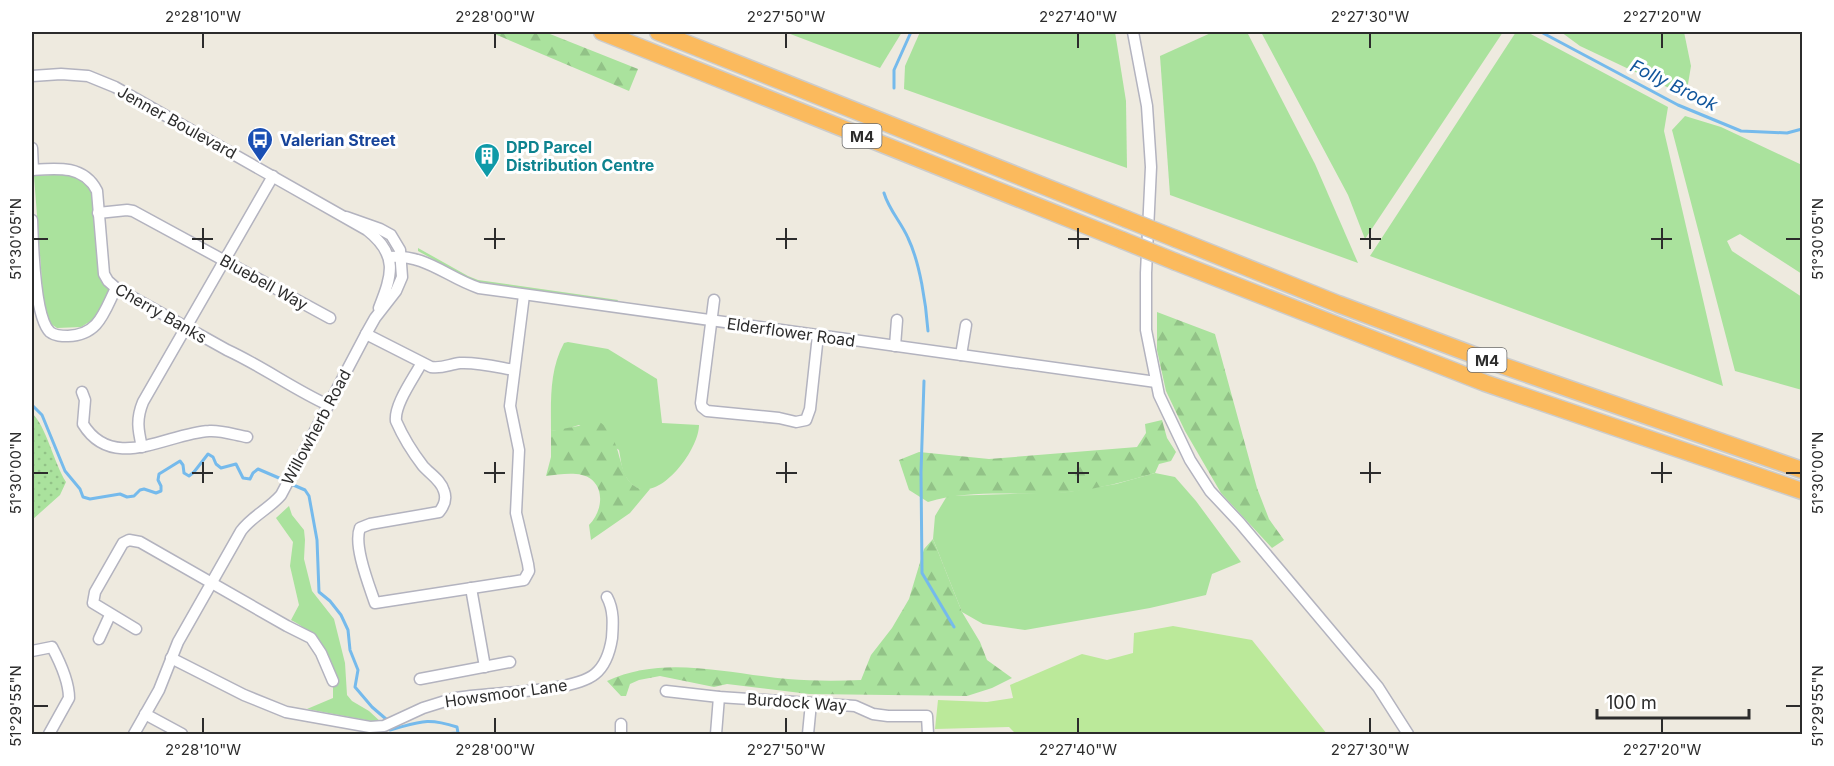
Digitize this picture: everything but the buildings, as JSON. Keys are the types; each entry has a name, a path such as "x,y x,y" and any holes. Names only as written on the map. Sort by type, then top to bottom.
{"highway":[{"name":"M4","path":"602,32 1485,383 1803,491"},
{"name":"M4","path":"658,32 1327,300 1495,363 1803,470"}],"street":[{"path":"1133,32 1147,106 1151,167 1146,330 1159,395 1190,460 1210,491 1240,523 1378,687 1408,735"},
{"name":"Jenner Boulevard","path":"32,76 62,74 88,76 115,87 346,217 374,235 386,249 389,257"},
{"name":"Cherry Banks","path":"32,148 32,170 68,169 92,180 97,190 104,274 116,288 328,405"},
{"path":"142,447 137,426 138,413 143,402 273,176"},
{"name":"Bluebell Way","path":"98,213 133,211 330,318"},
{"name":"Jenner Boulevard","path":"346,217 389,234 397,244 403,270"},
{"path":"32,220 33,255 40,313 51,332 58,336 84,334 93,329 116,288"},
{"name":"Elderflower Road","path":"389,257 401,256 432,264 467,284 479,288 1156,382"},
{"path":"375,318 390,271 389,257"},
{"path":"390,271 432,264"},
{"name":"Willowherb Road","path":"134,735 159,690 171,658 211,583 248,521 281,495 375,318 400,284 403,270"},
{"path":"421,363 398,407 396,421 424,466 436,478 444,491 444,507 439,512 370,524 360,528 358,535 360,550 375,603 524,580 529,571 516,513 519,450 510,406 524,295"},
{"path":"714,300 701,403 702,407 708,411 779,418 796,422 806,420 810,409 818,335"},
{"path":"895,346 897,320"},
{"path":"961,355 966,325"},
{"path":"366,334 431,367 442,368 459,363 470,363 514,370"},
{"path":"82,392 85,400 83,424 94,438 106,445 121,448 142,447 211,431 247,437"},
{"path":"136,629 93,603 93,597 123,543 129,540 141,542 311,638 321,653 333,681"},
{"path":"471,588 485,667"},
{"name":"Howsmoor Lane","path":"171,658 244,695 286,712 370,727 388,724 423,708 455,698 551,688 589,678 597,673 610,649 613,618 612,606 607,597"},
{"path":"99,639 110,615"},
{"path":"32,651 52,647 59,660 69,691 69,698 49,735"},
{"path":"420,679 510,662"},
{"name":"Burdock Way","path":"666,691 855,706 873,714 888,716 927,716 928,735"},
{"path":"716,735 719,697"},
{"path":"807,735 811,703"},
{"path":"145,714 182,735"}],"green space":[{"path":"490,32 545,32 638,69 629,91"},
{"path":"785,32 902,32 880,68"},
{"path":"920,32 1115,32 1126,101 1127,168 904,89 905,66"},
{"path":"1213,32 1247,32 1315,164 1358,263 1170,195 1160,56"},
{"path":"1261,32 1503,32 1365,239 1348,195"},
{"path":"1516,32 1527,32 1668,107 1664,131 1723,386 1370,256"},
{"path":"1561,32 1684,32 1691,66 1686,96 1580,46"},
{"path":"1685,116 1721,127 1802,165 1802,274 1740,234 1727,241 1732,251 1802,297 1802,390 1735,371 1672,130"},
{"path":"70,174 84,181 92,194 98,271 102,282 111,292 94,319 81,327 57,328 51,324 44,308 34,176"},
{"path":"418,248 478,280 618,300 617,302 473,281 418,251"},
{"path":"1157,312 1215,334 1257,488 1269,519 1284,540 1272,548 1221,493 1185,431 1166,391 1157,350"},
{"path":"564,343 608,349 657,379 662,423 699,425 697,437 682,464 659,485 647,489 636,487 624,474 619,450 579,425 551,431 553,375"},
{"path":"32,413 42,427 66,482 60,495 32,520"},
{"path":"1162,420 1167,438 1176,452 1171,461 1159,464 1155,473 1080,491 962,495 928,502 909,490 899,460 919,452 989,459 1137,447 1146,433 1145,424"},
{"path":"600,422 613,438 625,475 630,482 637,488 650,489 630,513 591,540 589,525 595,518 600,502 600,494 593,480 576,474 546,476 551,457 551,431"},
{"path":"1155,473 1175,477 1196,501 1241,562 1212,574 1206,595 1150,608 1025,630 983,624 962,612 933,539 935,516 947,496 1068,492 1116,484"},
{"path":"289,506 292,515 304,530 304,559 312,591 334,619 345,663 347,695 382,723 307,709 333,698 333,687 336,681 320,646 308,632 291,620 299,605 290,566 293,542 276,518"},
{"path":"933,539 962,612 980,642 987,660 1012,678 992,688 967,696 809,694 727,684 714,687 660,676 630,684 626,696 621,696 607,681 629,673 674,667 720,670 797,680 861,680 871,655 892,628 909,599 924,549"},
{"path":"1173,626 1252,640 1327,734 1016,734 1009,727 935,729 938,700 987,702 1013,698 1010,685 1082,654 1107,660 1133,653 1134,633"}],"waterway":[{"path":"894,88 894,70 911,32"},
{"name":"Folly Brook","path":"1541,32 1678,105 1741,131 1787,133 1802,129"},
{"path":"884,193 908,238 916,259 924,296 928,331"},
{"path":"924,381 921,472 922,573 954,627"},
{"path":"32,405 42,415 65,471 80,489 83,497 90,499 120,494 127,497 134,496 144,489 156,493 161,491 159,474 180,461 184,473 189,476 208,454 221,468 236,464 243,478 250,479 258,469 286,481"},
{"path":"291,484 305,490 309,496 317,540 319,592 341,615 348,630 350,650 358,670 355,687 386,719 390,730 430,721 457,727 458,733 442,734"}],"place":[{"name":"Valerian Street","path":"260,163"},
{"name":"DPD Parcel Distribution Centre","path":"487,179"}]}
